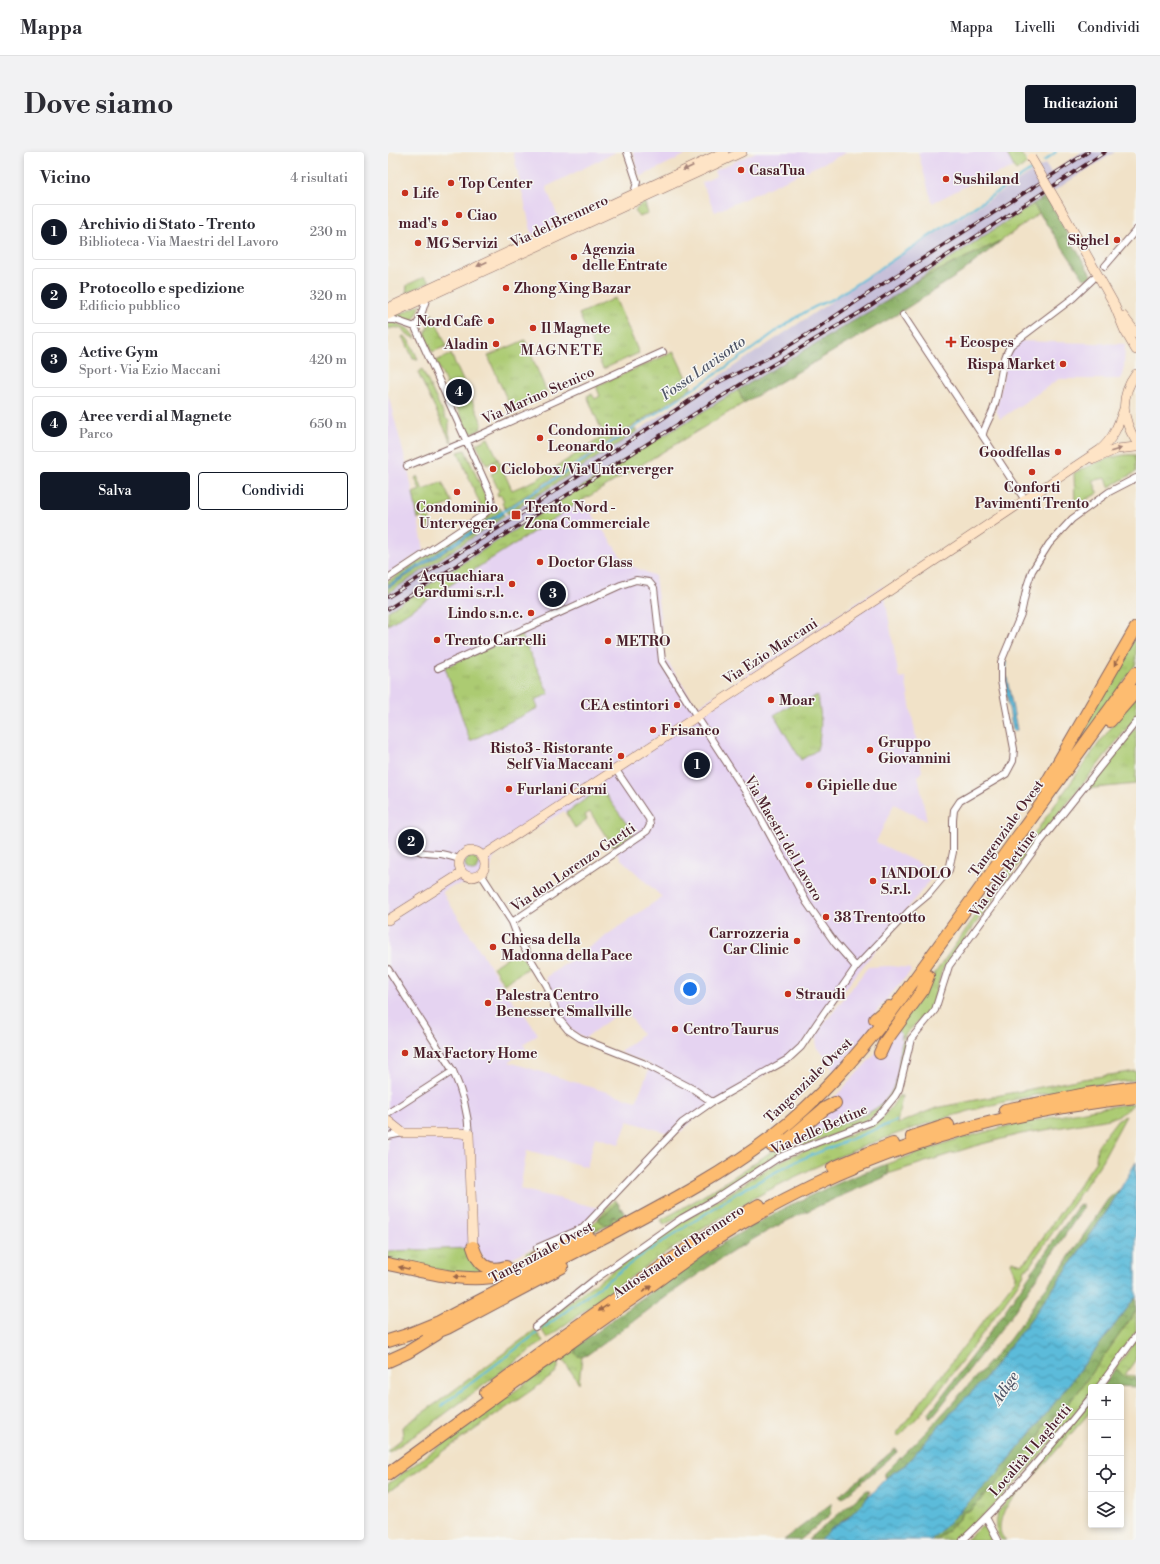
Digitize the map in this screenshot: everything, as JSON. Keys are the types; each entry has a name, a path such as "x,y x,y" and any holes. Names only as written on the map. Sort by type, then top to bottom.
{"highway":[{"path":"1000,862 1052,775 1136,628"},
{"name":"Tangenziale Ovest","path":"925,974 1000,862 1136,673"},
{"name":"Tangenziale Ovest","path":"388,1348 412,1342 447,1328 707,1190 774,1140 855,1057 925,974 1136,684"},
{"path":"1108,723 1136,691"},
{"path":"875,1019 887,1009 911,977 925,974 922,991 886,1042 880,1053"},
{"path":"834,1068 827,1079 785,1119 774,1140 788,1140 824,1109 835,1103"},
{"name":"Autostrada del Brennero","path":"388,1474 551,1350 700,1240 742,1214 807,1180 853,1159 931,1130 998,1111 1041,1101 1136,1087"},
{"name":"Autostrada del Brennero","path":"388,1464 551,1350 706,1246 751,1219 812,1186 871,1161 960,1130 1041,1110 1089,1102 1136,1097"},
{"name":"Tangenziale Ovest","path":"388,1340 407,1335 439,1322 627,1225 690,1191 774,1140"},
{"path":"473,1247 479,1261 488,1268 497,1269 532,1259 588,1236 627,1225"},
{"path":"388,1264 455,1277 494,1276 511,1273 533,1264 558,1252 574,1242"},
{"path":"388,1361 408,1352 447,1328"}],"street":[{"path":"627,152 637,182 634,193"},
{"name":"Via del Brennero","path":"388,308 724,152"},
{"name":"Via del Brennero","path":"388,315 742,152"},
{"path":"1029,155 1113,302 1125,331 1136,350"},
{"path":"1105,266 1136,230"},
{"path":"983,436 982,432 988,423 995,405 1006,356 1011,345 1073,298 1093,279"},
{"path":"415,327 427,297"},
{"path":"1113,302 1136,333"},
{"path":"902,316 1025,500"},
{"path":"388,320 395,320 415,327 492,497 490,508 483,515 388,578"},
{"path":"1123,325 1136,342"},
{"name":"Via Marino Stenico","path":"407,466 467,441 663,352"},
{"path":"1136,374 1126,392 1124,409 1127,425 1136,441"},
{"name":"Via Ezio Maccani","path":"483,856 616,770 695,715 1100,450 1112,438 1118,427 1124,409"},
{"name":"Via Ezio Maccani","path":"1072,468 1117,449 1136,447"},
{"path":"538,1248 583,1228 682,1123 712,1102 788,1059 797,1051 856,967 910,910 928,895 949,870 953,852 952,820 954,810 960,801 1006,774 1013,761 1014,749 1001,681 1001,662 1021,614 1030,577 1042,554 1060,531 1072,519 1109,492 1136,478"},
{"path":"438,668 620,585 636,580 649,582 654,588 662,661 695,715"},
{"name":"Via Maestri del Lavoro","path":"695,715 751,800 807,903 835,943 856,967"},
{"name":"Via delle Bettine","path":"536,1326 594,1280 682,1218 714,1200 783,1156 865,1125 881,1113 896,1096 902,1079 910,1039 935,1010 949,966 1037,846 1136,722"},
{"name":"Via don Lorenzo Guetti","path":"512,922 647,831 650,825 649,818 616,770"},
{"path":"411,835 416,849 421,853 428,855 442,854 459,859"},
{"path":"471,850 478,852 483,856 485,867 481,874 475,877 470,877 462,872 459,866 459,859 464,853 471,850"},
{"path":"388,920 462,872"},
{"path":"481,874 512,922 518,938 547,986 559,1019 568,1030 580,1038 670,1077 693,1089 712,1102"},
{"path":"388,969 453,1071 466,1107 473,1247"},
{"path":"403,1133 388,1120 453,1071"},
{"path":"388,1136 403,1133 468,1134"},
{"path":"1101,1384 1136,1336"},
{"name":"Località I Laghetti","path":"986,1518 1050,1448 1088,1401"},
{"path":"963,1540 986,1518 998,1540"}],"shaded area":[{"path":"513,152 616,152 546,187 560,222 532,235"},
{"path":"633,152 691,152 640,177"},
{"path":"756,152 848,152 715,212 702,183 716,176 714,171"},
{"path":"918,152 1006,152 1014,167 968,185 932,203"},
{"path":"1082,152 1115,152 1033,204 887,301 656,440 388,611 388,593 449,552 627,438 862,281 1032,172 1045,164 1051,173"},
{"path":"1020,341 1125,344 1124,367 1121,379 1059,379 1000,419 996,410 1008,355 1013,347"},
{"path":"388,394 409,474 424,550 388,573"},
{"path":"583,500 625,563 655,576 665,658 697,707 883,586 899,678 905,677 922,771 918,776 927,821 894,804 876,842 936,872 790,1060 700,1112 682,1131 668,1133 628,1121 619,1144 595,1137 587,1167 527,1150 520,1189 599,1208 582,1225 500,1262 485,1260 478,1248 388,1251 388,625","holes":["601,788 634,833 613,847 621,859 662,897 546,977 560,1015 570,1029 585,1038 625,1008 642,1035 619,1052 651,1065 636,1101 509,1062 526,1049 523,1044 538,1034 518,1005 516,1006 442,892 452,886 475,883 490,871 493,859 501,849 564,811 566,813"]},
{"path":"890,966 909,968 911,971 875,1013 877,1022 836,1070 832,1067 828,1058 816,1047 817,1033 868,967"},
{"path":"897,1030 902,1035 900,1038 902,1040 896,1080 891,1092 884,1101 877,1109 868,1114 814,1133 810,1124"}],"green space":[{"path":"1006,152 1020,152 1027,163 1016,171"},
{"path":"1046,196 1092,277 1084,279 1033,204"},
{"path":"645,203 648,214 639,217 635,211 641,204"},
{"path":"1033,204 1039,213 1001,241 914,282"},
{"path":"1001,241 961,273 896,315 744,403 738,390 887,301 914,282"},
{"path":"424,277 430,282 406,293 407,285"},
{"path":"615,298 639,353 603,369 579,314"},
{"path":"421,304 412,320 409,321 394,317"},
{"path":"432,313 447,346 432,352 425,336"},
{"path":"390,322 405,327 416,338 409,336 398,328 388,329 388,323"},
{"path":"404,335 410,342 418,359 413,359 404,338 402,338"},
{"path":"525,340 548,395 512,411 488,356"},
{"path":"674,352 691,388 505,509 502,503 504,501 501,495 498,496 497,493 499,491 491,474 497,471 493,462 498,459 512,490 536,480 604,436 587,396 592,394 595,399 600,396 596,386"},
{"path":"451,354 482,423 480,430 471,433 468,432 436,361"},
{"path":"422,369 445,417 449,421 449,433 452,442 418,373"},
{"path":"738,390 744,403 583,500 388,625 388,611 605,472"},
{"path":"634,429 638,431 508,514 506,512"},
{"path":"488,438 498,459 487,465 476,444"},
{"path":"465,450 487,500 486,507 482,509 458,452"},
{"path":"1136,455 1136,472 1109,487 1106,478 1093,480 1098,493 1075,506 1074,473 1112,457"},
{"path":"417,476 423,490 442,482 452,503 427,513 433,528 430,529 424,517 418,519 413,493 420,490 415,478"},
{"path":"500,508 502,511 388,585 388,581"},
{"path":"503,514 505,516 388,593 388,588"},
{"path":"521,634 549,694 535,700 538,708 470,741 445,667"},
{"path":"1136,636 1136,664 1049,786"},
{"path":"817,695 821,722 817,750 801,760 774,715 797,701 800,705"},
{"path":"1136,696 1136,717 1017,866 942,970 932,1007 901,1039 900,1038 902,1035 897,1030 925,991 935,973 1099,743"},
{"path":"1136,727 1136,784 1085,789"},
{"path":"601,788 634,834 613,847 590,812 585,815 587,819 575,828 566,813"},
{"path":"469,857 475,857 479,861 479,867 475,871 469,871 465,867 465,861"},
{"path":"518,950 529,967 504,984 493,967"},
{"path":"906,1036 900,1075 896,1087 890,1099 881,1110 857,1125 843,1131 803,1146 800,1144 802,1136 806,1134 813,1131 814,1133 818,1132 853,1119 880,1106 891,1092 895,1082 898,1071 900,1048"},
{"path":"1136,1071 1136,1080 1029,1096 924,1124 824,1163 775,1187 728,1213 636,1274 547,1338 543,1332 541,1325 584,1291 683,1221 771,1166 791,1156 865,1129 884,1115 898,1096 902,1096 897,1124 936,1108 1076,1080"},
{"path":"1134,1103 1120,1115 1110,1119 1021,1134 978,1145 888,1174 887,1164 951,1141 1011,1125"},
{"path":"1126,1116 1099,1166 1029,1267 1025,1269 1023,1276 998,1312 935,1397 898,1437 897,1433 1015,1280 1016,1275 1011,1263 1012,1261 1022,1264 1027,1260 1096,1161 1097,1147 1100,1142 1118,1119"},
{"path":"810,1124 812,1128 803,1131 793,1144 729,1187 664,1225 661,1220 737,1175"},
{"path":"887,1164 888,1174 883,1178 803,1213 757,1237 713,1264 587,1355 581,1357 575,1353 576,1347 613,1319 728,1240 766,1218 806,1198"},
{"path":"1120,1189 1109,1208 1058,1282 982,1382 957,1406 905,1465 885,1477 885,1473 928,1430 1009,1340 1031,1310 1036,1300 1060,1270 1108,1199"},
{"path":"615,1199 628,1219 578,1236 541,1252 527,1256 526,1253 588,1229"},
{"path":"617,1202 628,1219 624,1220 614,1216 610,1224 607,1226 597,1219 609,1211"},
{"path":"1083,1204 1083,1208 1011,1316 941,1406 932,1417 929,1417 929,1413 990,1332 1078,1206"},
{"path":"471,1248 490,1272 469,1275 388,1261 388,1251"},
{"path":"1136,1297 1136,1311 1074,1397 1043,1426 1042,1432 1028,1451 971,1510 963,1512 957,1522 936,1540 931,1540 999,1472 1035,1428"},
{"path":"1136,1311 1136,1331 1099,1384 1088,1384 1088,1397 1060,1432 1011,1487 959,1540 936,1540 957,1522 963,1512 971,1510 1028,1451 1042,1432 1043,1426 1066,1406 1097,1366"},
{"path":"535,1330 543,1341 426,1428 388,1453 388,1450 403,1438 402,1427"},
{"path":"1136,1340 1136,1359 1125,1375 1136,1376 1136,1379 1125,1378 1115,1370"},
{"path":"576,1347 575,1353 582,1357 579,1383 561,1357"},
{"path":"556,1361 558,1362 558,1368 555,1374 388,1492 388,1484"},
{"path":"1115,1370 1118,1370 1126,1377 1136,1379 1136,1387 1124,1386 1124,1384 1104,1384"},
{"path":"1088,1405 1088,1414 1005,1509 1000,1529 1006,1540 1001,1540 997,1534 996,1519 998,1512"},
{"path":"896,1448 897,1452 842,1499 839,1496"},
{"path":"867,1490 870,1490 868,1496 855,1511 820,1540 808,1540"},
{"path":"832,1503 831,1513 828,1517 800,1540 784,1540"},
{"path":"984,1526 988,1530 993,1540 966,1540 979,1528"}],"water":[{"path":"502,511 503,514 388,588 388,585"},
{"path":"1004,661 1007,662 1006,673 1017,730 1013,731 1003,675"},
{"name":"Adige","path":"1136,1162 1136,1297 1035,1428 999,1472 931,1540 820,1540 832,1528 848,1518 887,1477 905,1465 957,1406 982,1382 1058,1282 1109,1208"}],"waterway":[{"name":"Fossa Lavisotto","path":"1044,161 1056,152"},
{"name":"Fossa Lavisotto","path":"501,513 731,364 793,319 833,299 1031,170"},
{"path":"542,1329 638,1258 737,1193 792,1163 896,1121"},
{"path":"441,1406 537,1333"}],"railway":[{"path":"388,597 516,517 707,389 774,355 816,329 875,289 1088,152"},
{"path":"388,609 749,379 862,311 1105,152"}],"place":[{"name":"CasaTua","path":"741,170"},
{"name":"Sushiland","path":"946,179"},
{"name":"Top Center","path":"451,183"},
{"name":"Life","path":"405,193"},
{"name":"Ciao","path":"459,215"},
{"name":"mad's","path":"445,223"},
{"name":"Sighel","path":"1117,240"},
{"name":"MG Servizi","path":"418,243"},
{"name":"Agenzia delle Entrate","path":"574,257"},
{"name":"Zhong Xing Bazar","path":"506,288"},
{"name":"Nord Cafè","path":"491,321"},
{"name":"Il Magnete","path":"533,328"},
{"name":"Ecospes","path":"951,342"},
{"name":"Aladin","path":"496,344"},
{"name":"Rispa Market","path":"1063,364"},
{"name":"Aree verdi al Magnete","path":"459,392"},
{"name":"Condominio Leonardo","path":"540,438"},
{"name":"Goodfellas","path":"1058,452"},
{"name":"Ciclobox / Via Unterverger","path":"493,469"},
{"name":"Conforti Pavimenti Trento","path":"1032,472"},
{"name":"Condominio Unterveger","path":"457,492"},
{"name":"Trento Nord - Zona Commerciale","path":"516,515"},
{"name":"Doctor Glass","path":"540,562"},
{"name":"Acquachiara Gardumi s.r.l.","path":"512,584"},
{"name":"Active Gym","path":"553,594"},
{"name":"Lindo s.n.c.","path":"531,613"},
{"name":"Trento Carrelli","path":"437,640"},
{"name":"METRO","path":"608,641"},
{"name":"Moar","path":"771,700"},
{"name":"CEA estintori","path":"677,705"},
{"name":"Frisanco","path":"653,730"},
{"name":"Gruppo Giovannini","path":"870,750"},
{"name":"Risto3 - Ristorante Self Via Maccani","path":"621,756"},
{"name":"Archivio di Stato - Trento","path":"697,765"},
{"name":"Gipielle due","path":"809,785"},
{"name":"Furlani Carni","path":"509,789"},
{"name":"Protocollo e spedizione","path":"411,842"},
{"name":"IANDOLO S.r.l.","path":"873,881"},
{"name":"38 Trentootto","path":"826,917"},
{"name":"Carrozzeria Car Clinic","path":"797,941"},
{"name":"Chiesa della Madonna della Pace","path":"493,947"},
{"name":"Straudi","path":"788,994"},
{"name":"Palestra Centro Benessere Smallville","path":"488,1003"},
{"name":"Centro Taurus","path":"675,1029"},
{"name":"Max Factory Home","path":"405,1053"}],"district":[{"name":"MAGNETE","path":"562,350"}]}
